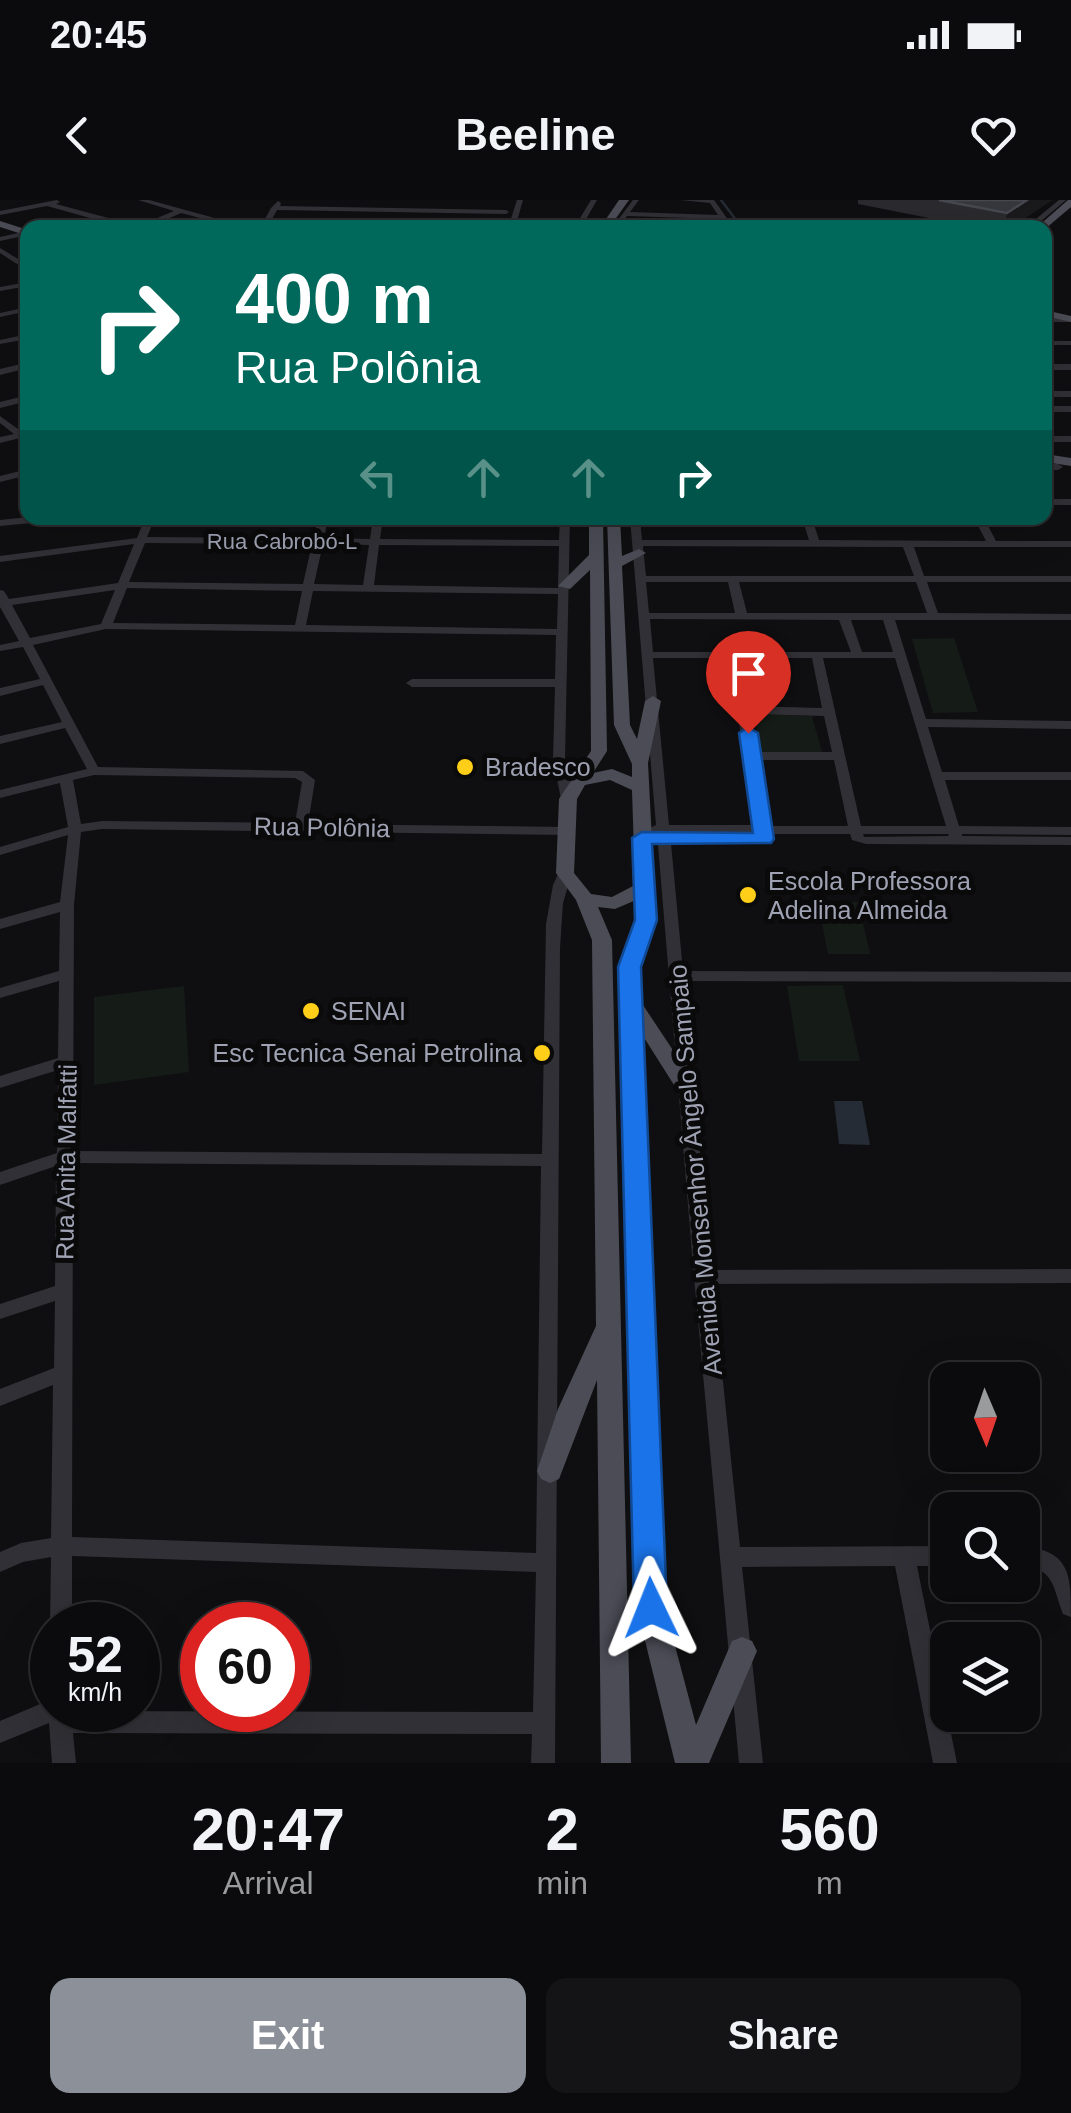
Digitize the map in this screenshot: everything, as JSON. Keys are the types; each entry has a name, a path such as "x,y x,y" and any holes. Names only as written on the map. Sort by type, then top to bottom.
{"main road":[{"path":"606,200 623,201"},
{"path":"1045,220 1071,202"},
{"path":"618,220 624,216"},
{"name":"Avenida Monsenhor Ângelo Sampaio","path":"598,525 606,560 622,724 640,775 653,833 644,889 646,920 630,967 651,1608 690,1763"},
{"name":"Avenida Monsenhor Ângelo Sampaio","path":"565,873 573,791 599,751 606,560 612,525"},
{"path":"564,588 606,560 638,548"},
{"path":"573,791 612,774 640,775 653,702"},
{"path":"565,873 584,899 602,940 616,1763"},
{"path":"584,899 615,902 644,889"},
{"path":"630,1002 689,1091"},
{"path":"550,1471 571,1409 608,1326"},
{"path":"690,1763 703,1744 742,1651"}],"street":[{"path":"0,221 66,200"},
{"path":"141,200 217,220"},
{"path":"504,220 510,200"},
{"path":"624,216 636,200"},
{"path":"683,200 711,200 725,220"},
{"path":"1042,220 1063,200"},
{"path":"47,204 108,220"},
{"path":"277,204 506,212"},
{"path":"157,220 181,210"},
{"path":"191,220 202,216"},
{"path":"624,216 723,217"},
{"path":"0,250 20,264"},
{"path":"0,266 20,261"},
{"path":"106,626 148,525"},
{"path":"300,626 322,525"},
{"path":"368,588 377,525"},
{"name":"Avenida Monsenhor Ângelo Sampaio","path":"565,525 560,776 573,791"},
{"name":"Avenida Monsenhor Ângelo Sampaio","path":"636,525 653,702 653,833 678,976 702,1277 752,1763"},
{"path":"809,525 815,543"},
{"path":"983,525 992,543"},
{"name":"Rua Cabrobó-L","path":"0,559 143,540 564,543"},
{"path":"638,548 815,543 1067,544 1071,560"},
{"path":"907,544 934,616"},
{"path":"641,579 1071,579"},
{"path":"733,579 742,616"},
{"path":"94,770 28,641 2,600 124,585 564,588"},
{"path":"646,616 1071,617"},
{"path":"844,617 858,655"},
{"path":"888,617 955,835"},
{"path":"0,648 106,626 562,632"},
{"path":"648,655 901,654"},
{"path":"734,655 764,835"},
{"path":"817,656 856,835"},
{"path":"0,692 46,681"},
{"path":"412,683 560,683"},
{"path":"744,710 828,712"},
{"path":"920,723 1071,725"},
{"path":"0,740 68,724"},
{"path":"752,756 839,756"},
{"path":"0,794 94,770 298,774 307,778 308,786 301,826"},
{"path":"937,776 1071,776"},
{"name":"Rua Anita Malfatti","path":"60,1602 68,905 75,829 66,778"},
{"name":"Rua Polônia","path":"0,850 75,829 127,824 568,831"},
{"path":"653,833 955,835 1071,830"},
{"path":"955,835 1071,842"},
{"name":"Avenida Monsenhor Ângelo Sampaio","path":"543,1763 550,1471 549,1160 555,925 558,882 565,873"},
{"path":"0,924 68,905"},
{"path":"0,994 68,973"},
{"path":"678,976 1071,976"},
{"path":"0,1082 66,1060"},
{"path":"0,1180 65,1157 549,1160"},
{"path":"702,1277 1071,1276"},
{"path":"0,1312 64,1290"},
{"path":"0,1398 63,1373"},
{"path":"0,1562 32,1550 61,1546 547,1563"},
{"path":"904,1556 945,1763"},
{"path":"731,1557 930,1556"},
{"path":"1040,1558 1063,1576 1071,1607"},
{"path":"160,1716 544,1723"},
{"path":"0,1732 30,1723"},
{"path":"60,1732 64,1763"}],"shaded area":[{"path":"954,638 978,712 933,713 912,639"},
{"path":"753,714 812,716 822,752 762,754"},
{"path":"818,902 858,902 870,954 828,954"},
{"path":"843,985 860,1061 799,1061 787,986"},
{"path":"184,986 189,1072 94,1085 94,997"},
{"path":"834,1101 862,1101 870,1145 839,1144"}],"building":[{"path":"939,200 1027,200 1007,213"}],"waterway":[{"path":"721,200 736,220"}],"place":[{"name":"Bradesco","path":"465,767"},
{"name":"Escola Professora Adelina Almeida","path":"748,895"},
{"name":"SENAI","path":"311,1011"},
{"name":"Esc Tecnica Senai Petrolina","path":"542,1053"}],"route":[{"path":"651,1608 630,967 646,920 642,838 764,839 748,733"}]}
